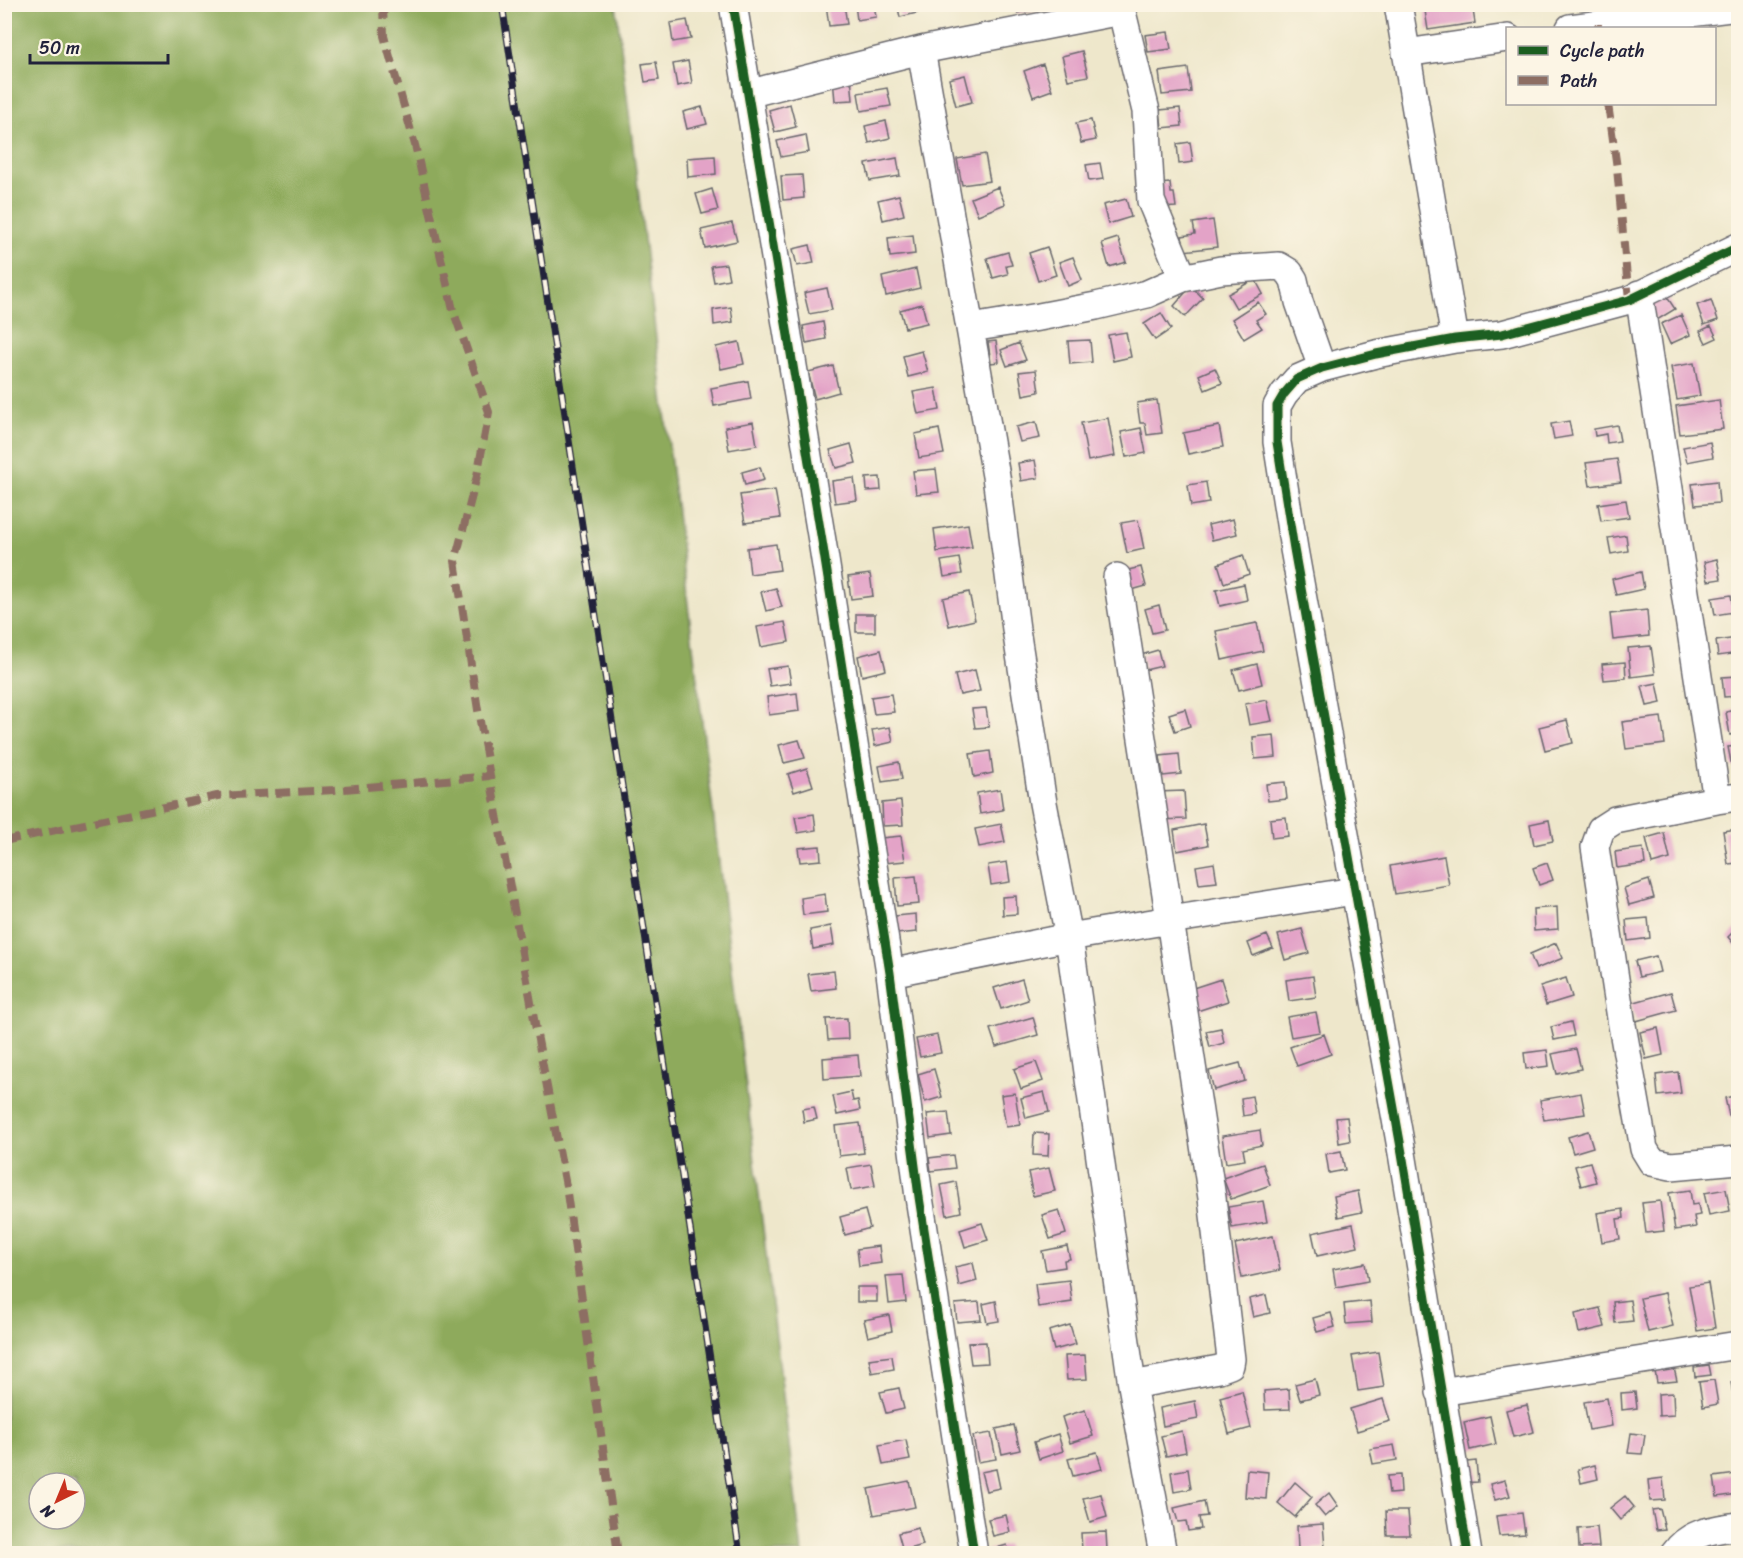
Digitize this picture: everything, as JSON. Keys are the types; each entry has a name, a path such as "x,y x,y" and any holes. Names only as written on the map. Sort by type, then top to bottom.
{"street":[{"path":"733,4 823,547 890,973 921,1209 974,1554"},
{"path":"1398,4 1455,339"},
{"path":"1572,27 1597,14 1738,7"},
{"path":"747,94 921,50 1121,8 1146,111 1151,201 1183,278"},
{"path":"1406,53 1506,38"},
{"path":"921,50 996,476 1016,629 1043,803 1069,937 1132,1385 1163,1554"},
{"path":"1468,1554 1402,1153 1294,549 1277,442 1277,406 1297,379 1322,368 1376,354 1455,339 1502,334 1629,300 1738,247"},
{"path":"971,328 1039,317 1148,294 1183,278 1221,270 1279,266 1289,272 1294,280 1299,302 1322,368"},
{"path":"1638,294 1728,799 1615,820 1601,829 1595,847 1622,1025 1644,1149 1652,1162 1671,1166 1738,1160"},
{"path":"1118,577 1133,689 1210,1187 1231,1359 1230,1365 1219,1369 1132,1385"},
{"path":"890,973 1069,937 1354,891"},
{"path":"1440,1392 1738,1345"},
{"path":"1674,1554 1681,1544 1699,1532 1738,1526"}],"green space":[{"path":"5,4 616,5 802,1553 5,1553"}],"building":[{"path":"826,4 844,4 847,24 829,26"},
{"path":"855,4 874,4 876,17 857,20"},
{"path":"897,4 914,4 917,13 900,17"},
{"path":"1015,4 1040,4 1041,9 1017,13"},
{"path":"1424,4 1472,4 1475,23 1428,30"},
{"path":"687,20 691,39 673,42 670,23"},
{"path":"1168,32 1171,49 1148,52 1145,35"},
{"path":"1082,51 1088,76 1068,80 1062,56"},
{"path":"688,61 692,83 677,86 673,64"},
{"path":"656,62 659,80 645,82 642,64"},
{"path":"1043,64 1052,90 1033,97 1024,71"},
{"path":"1188,68 1191,92 1162,95 1159,72"},
{"path":"965,75 972,102 956,106 949,79"},
{"path":"851,77 853,100 835,101 833,79"},
{"path":"887,88 891,106 861,111 858,93"},
{"path":"790,104 796,127 775,132 769,110"},
{"path":"702,107 707,124 687,129 683,112"},
{"path":"1180,108 1182,126 1162,128 1160,110"},
{"path":"1091,120 1096,140 1081,143 1076,123"},
{"path":"886,121 890,138 869,143 865,126"},
{"path":"806,135 809,152 781,157 777,141"},
{"path":"1190,142 1193,162 1179,164 1177,144"},
{"path":"985,154 990,181 962,185 957,159"},
{"path":"715,156 716,174 688,177 687,158"},
{"path":"897,158 900,176 870,181 866,164"},
{"path":"1100,163 1103,179 1089,181 1086,165"},
{"path":"802,175 804,198 783,200 781,176"},
{"path":"1170,183 1176,207 1160,208 1157,184"},
{"path":"998,187 1005,204 978,215 971,198"},
{"path":"712,189 718,210 702,214 696,194"},
{"path":"899,195 904,215 883,220 878,200"},
{"path":"1126,199 1131,217 1108,224 1103,205"},
{"path":"1213,220 1217,247 1184,251 1182,236 1195,234 1193,223"},
{"path":"732,223 737,241 705,248 701,230"},
{"path":"913,235 915,254 890,257 888,238"},
{"path":"1118,238 1126,262 1109,267 1102,243"},
{"path":"810,245 814,263 797,266 793,249"},
{"path":"1047,247 1056,275 1038,281 1029,253"},
{"path":"1008,252 1012,265 1006,266 1008,274 993,278 987,258"},
{"path":"1073,257 1082,280 1068,286 1059,262"},
{"path":"726,264 729,279 714,282 711,266"},
{"path":"916,269 920,288 886,296 882,277"},
{"path":"1255,279 1263,294 1236,308 1228,294"},
{"path":"1191,286 1203,298 1185,317 1174,306"},
{"path":"827,288 832,310 809,314 804,293"},
{"path":"1665,294 1675,309 1657,320 1647,305"},
{"path":"1711,300 1718,320 1704,325 1697,305"},
{"path":"1258,302 1266,314 1256,320 1262,328 1244,339 1232,319"},
{"path":"922,304 927,323 905,328 900,310"},
{"path":"731,307 733,322 714,325 713,310"},
{"path":"1161,313 1171,329 1155,340 1144,324"},
{"path":"1681,315 1690,335 1670,344 1661,324"},
{"path":"823,322 826,339 806,343 803,326"},
{"path":"1711,326 1717,338 1706,343 1700,331"},
{"path":"1126,332 1131,357 1113,361 1108,335"},
{"path":"1090,340 1092,362 1070,364 1068,341"},
{"path":"996,341 999,362 991,363 988,342"},
{"path":"739,342 744,364 721,369 716,347"},
{"path":"1019,343 1026,360 1007,366 1001,350"},
{"path":"922,351 928,372 908,377 903,356"},
{"path":"1694,363 1700,396 1677,400 1671,367"},
{"path":"833,366 839,392 815,399 808,372"},
{"path":"1215,368 1222,383 1205,390 1199,375"},
{"path":"1036,370 1039,392 1023,395 1019,372"},
{"path":"748,381 751,399 714,406 711,388"},
{"path":"936,388 940,410 918,414 913,392"},
{"path":"1157,400 1162,433 1147,435 1145,423 1140,423 1137,403"},
{"path":"1719,400 1723,429 1680,434 1676,406"},
{"path":"1108,418 1115,456 1088,461 1081,423"},
{"path":"1569,421 1572,436 1554,439 1551,424"},
{"path":"753,422 757,445 729,450 725,427"},
{"path":"1036,422 1040,438 1020,442 1016,427"},
{"path":"1617,425 1620,441 1607,443 1606,434 1595,436 1594,429"},
{"path":"1219,426 1223,447 1188,454 1183,433"},
{"path":"1141,428 1146,453 1126,457 1121,432"},
{"path":"939,429 944,454 919,458 915,434"},
{"path":"1710,442 1713,457 1687,462 1683,447"},
{"path":"851,444 856,463 836,468 830,450"},
{"path":"1617,459 1621,482 1590,486 1586,463"},
{"path":"1035,460 1038,478 1021,481 1018,463"},
{"path":"760,467 764,480 745,485 742,472"},
{"path":"936,469 939,492 916,494 913,471"},
{"path":"880,477 881,490 867,491 866,478"},
{"path":"854,478 857,500 835,503 832,481"},
{"path":"1717,481 1719,503 1695,505 1692,484"},
{"path":"1206,482 1209,503 1191,506 1188,485"},
{"path":"775,490 780,518 745,523 740,495"},
{"path":"1626,500 1629,517 1601,521 1598,504"},
{"path":"1233,519 1237,534 1212,540 1208,525"},
{"path":"1138,520 1144,549 1127,553 1121,523"},
{"path":"968,524 972,547 937,552 934,529"},
{"path":"1626,535 1628,551 1611,554 1608,538"},
{"path":"776,544 780,570 750,574 747,548"},
{"path":"1243,555 1249,574 1224,583 1218,564"},
{"path":"959,558 962,574 944,577 941,561"},
{"path":"1717,559 1721,579 1708,581 1704,562"},
{"path":"1141,567 1146,586 1128,591 1124,571"},
{"path":"1641,572 1644,589 1616,595 1612,579"},
{"path":"870,574 873,596 851,599 848,577"},
{"path":"1244,584 1247,600 1220,606 1216,590"},
{"path":"776,588 782,607 766,611 761,592"},
{"path":"969,592 975,620 949,626 943,598"},
{"path":"1731,595 1734,612 1715,615 1712,598"},
{"path":"1159,605 1165,630 1152,633 1145,609"},
{"path":"1647,610 1649,636 1613,640 1610,614"},
{"path":"856,614 875,614 875,632 856,632"},
{"path":"785,622 789,642 761,647 757,627"},
{"path":"1257,623 1263,651 1222,660 1216,631"},
{"path":"1737,638 1738,653 1718,656 1716,641"},
{"path":"1651,646 1655,674 1631,677 1628,648"},
{"path":"881,650 886,670 862,676 858,656"},
{"path":"1158,650 1162,666 1145,670 1141,655"},
{"path":"1625,662 1626,678 1604,680 1602,664"},
{"path":"1257,664 1262,684 1239,690 1233,670"},
{"path":"788,666 791,683 770,686 767,669"},
{"path":"975,670 980,691 960,695 955,675"},
{"path":"1738,676 1738,696 1724,697 1722,677"},
{"path":"1657,683 1661,703 1647,706 1642,686"},
{"path":"797,693 799,711 769,715 767,697"},
{"path":"891,694 894,712 874,714 871,697"},
{"path":"1267,700 1272,721 1249,725 1245,704"},
{"path":"986,708 989,727 975,728 972,709"},
{"path":"1185,709 1190,726 1175,731 1169,714"},
{"path":"1738,709 1738,733 1730,735 1726,712"},
{"path":"1661,717 1665,744 1626,749 1622,722"},
{"path":"1567,720 1573,743 1545,750 1539,727"},
{"path":"890,727 893,742 875,746 872,730"},
{"path":"1274,735 1276,757 1255,759 1253,737"},
{"path":"799,740 805,758 784,763 779,745"},
{"path":"1738,746 1738,766 1732,767 1728,747"},
{"path":"990,751 993,773 974,777 970,754"},
{"path":"1179,754 1181,774 1163,776 1160,756"},
{"path":"899,762 902,779 882,782 879,766"},
{"path":"807,768 813,786 794,792 788,774"},
{"path":"1285,782 1287,799 1268,801 1266,784"},
{"path":"1000,789 1003,810 980,814 977,793"},
{"path":"1184,791 1186,819 1158,820 1156,792"},
{"path":"901,801 903,825 883,826 882,803"},
{"path":"814,814 816,830 798,833 795,817"},
{"path":"1286,817 1288,836 1272,838 1270,819"},
{"path":"1549,820 1553,841 1534,845 1530,824"},
{"path":"1001,824 1005,842 979,847 975,829"},
{"path":"1204,824 1208,845 1177,851 1174,830"},
{"path":"1738,829 1738,863 1728,864 1723,831"},
{"path":"1664,833 1670,859 1652,864 1646,838"},
{"path":"901,836 905,861 884,863 881,838"},
{"path":"820,846 821,860 800,862 798,848"},
{"path":"1643,848 1645,864 1617,868 1615,852"},
{"path":"1444,856 1449,885 1395,894 1390,866"},
{"path":"1007,862 1010,882 991,885 988,865"},
{"path":"1214,863 1217,882 1199,884 1196,866"},
{"path":"1547,863 1553,880 1539,885 1533,868"},
{"path":"916,876 919,904 897,906 895,878"},
{"path":"1649,880 1654,898 1629,905 1624,888"},
{"path":"825,894 827,912 803,915 801,898"},
{"path":"1016,896 1017,914 1003,915 1002,897"},
{"path":"1557,907 1558,929 1534,931 1533,909"},
{"path":"916,914 917,932 896,934 895,916"},
{"path":"1648,918 1650,938 1628,941 1626,920"},
{"path":"831,926 834,945 813,949 810,930"},
{"path":"1738,927 1738,949 1728,937"},
{"path":"1302,929 1309,953 1285,960 1278,935"},
{"path":"1267,935 1273,948 1253,956 1248,943"},
{"path":"1556,943 1563,958 1536,969 1530,954"},
{"path":"1656,956 1660,972 1639,977 1635,961"},
{"path":"834,971 836,988 811,991 808,974"},
{"path":"1313,976 1316,997 1289,1001 1286,980"},
{"path":"1566,978 1572,997 1546,1005 1540,986"},
{"path":"1022,979 1028,1000 1001,1009 994,988"},
{"path":"1221,979 1228,1001 1194,1012 1187,990"},
{"path":"1671,992 1676,1010 1636,1021 1631,1003"},
{"path":"1316,1012 1320,1032 1291,1037 1287,1017"},
{"path":"1033,1017 1038,1035 996,1047 990,1029"},
{"path":"847,1018 848,1039 828,1040 826,1019"},
{"path":"1571,1022 1574,1036 1554,1040 1551,1027"},
{"path":"1221,1028 1224,1043 1210,1047 1206,1031"},
{"path":"1658,1028 1663,1055 1646,1059 1640,1032"},
{"path":"1324,1034 1331,1054 1297,1066 1290,1047"},
{"path":"937,1035 941,1053 920,1057 916,1039"},
{"path":"1576,1049 1581,1069 1557,1074 1552,1054"},
{"path":"1547,1050 1549,1066 1526,1069 1524,1053"},
{"path":"858,1055 860,1076 824,1079 823,1058"},
{"path":"1036,1062 1043,1081 1021,1089 1014,1069"},
{"path":"1240,1063 1245,1081 1214,1090 1209,1071"},
{"path":"934,1069 942,1097 925,1102 918,1074"},
{"path":"1678,1072 1681,1093 1658,1096 1656,1075"},
{"path":"851,1092 853,1101 858,1100 860,1110 837,1115 833,1096"},
{"path":"1044,1092 1049,1112 1026,1118 1021,1098"},
{"path":"1015,1093 1020,1125 1006,1127 1001,1095"},
{"path":"1581,1093 1585,1114 1544,1120 1540,1100"},
{"path":"1738,1095 1738,1115 1729,1116 1725,1098"},
{"path":"1252,1096 1255,1114 1243,1116 1241,1098"},
{"path":"814,1107 817,1119 804,1122 802,1109"},
{"path":"948,1112 951,1135 930,1138 927,1114"},
{"path":"1347,1117 1350,1141 1339,1143 1336,1118"},
{"path":"860,1123 864,1153 839,1156 835,1126"},
{"path":"1260,1130 1262,1145 1243,1149 1245,1160 1226,1163 1222,1136"},
{"path":"1588,1131 1593,1147 1573,1153 1568,1137"},
{"path":"1034,1133 1049,1134 1048,1156 1033,1155"},
{"path":"1341,1151 1345,1170 1329,1173 1326,1154"},
{"path":"953,1155 955,1168 931,1171 929,1158"},
{"path":"1590,1162 1596,1182 1581,1186 1575,1166"},
{"path":"871,1164 875,1186 851,1190 847,1168"},
{"path":"1263,1164 1270,1185 1231,1199 1223,1178"},
{"path":"1049,1168 1055,1191 1033,1196 1028,1172"},
{"path":"956,1182 961,1212 947,1215 941,1185"},
{"path":"1726,1189 1730,1211 1709,1215 1704,1193"},
{"path":"1690,1190 1692,1205 1698,1204 1700,1215 1694,1216 1696,1227 1675,1230 1669,1193"},
{"path":"1358,1191 1362,1212 1338,1217 1334,1196"},
{"path":"1263,1201 1267,1222 1232,1228 1228,1207"},
{"path":"1660,1201 1664,1231 1646,1233 1642,1203"},
{"path":"1623,1209 1624,1218 1617,1219 1620,1239 1602,1242 1597,1213"},
{"path":"865,1210 870,1228 845,1235 840,1217"},
{"path":"1059,1210 1066,1234 1050,1239 1042,1215"},
{"path":"982,1223 988,1240 965,1247 960,1230"},
{"path":"1353,1224 1358,1247 1317,1256 1312,1233"},
{"path":"1273,1236 1280,1270 1242,1278 1235,1244"},
{"path":"879,1246 881,1263 859,1266 857,1249"},
{"path":"1067,1246 1070,1259 1064,1260 1065,1267 1046,1270 1042,1251"},
{"path":"973,1263 977,1281 959,1286 955,1267"},
{"path":"1365,1263 1368,1281 1336,1287 1333,1269"},
{"path":"903,1275 906,1302 889,1304 886,1276"},
{"path":"1069,1280 1072,1302 1038,1307 1035,1284"},
{"path":"1708,1283 1715,1328 1697,1331 1689,1286"},
{"path":"857,1287 877,1287 877,1302 857,1302"},
{"path":"1665,1293 1673,1326 1648,1332 1640,1298"},
{"path":"1266,1295 1270,1313 1253,1317 1249,1299"},
{"path":"1630,1300 1633,1321 1615,1323 1613,1302"},
{"path":"996,1301 999,1321 987,1323 983,1304"},
{"path":"1370,1301 1372,1322 1346,1324 1344,1304"},
{"path":"979,1302 981,1320 957,1322 955,1304"},
{"path":"1600,1308 1605,1327 1579,1333 1575,1314"},
{"path":"1331,1313 1335,1327 1317,1332 1313,1318"},
{"path":"889,1315 892,1331 868,1337 864,1320"},
{"path":"1070,1325 1076,1344 1054,1350 1049,1331"},
{"path":"986,1342 988,1363 971,1364 968,1343"},
{"path":"1378,1352 1384,1387 1358,1391 1352,1356"},
{"path":"1085,1355 1087,1379 1067,1380 1065,1356"},
{"path":"892,1356 894,1369 872,1373 869,1359"},
{"path":"1709,1365 1711,1375 1695,1377 1694,1367"},
{"path":"1674,1368 1677,1381 1657,1383 1655,1371"},
{"path":"1315,1379 1319,1395 1300,1400 1295,1384"},
{"path":"1714,1380 1718,1404 1703,1407 1699,1382"},
{"path":"1738,1381 1738,1412 1736,1412 1731,1382"},
{"path":"899,1388 904,1409 886,1413 880,1392"},
{"path":"1289,1389 1290,1409 1265,1410 1264,1391"},
{"path":"1242,1391 1251,1428 1229,1434 1220,1397"},
{"path":"1635,1392 1637,1408 1622,1410 1621,1393"},
{"path":"1673,1393 1674,1415 1659,1416 1658,1394"},
{"path":"1607,1398 1612,1426 1589,1430 1584,1402"},
{"path":"1383,1399 1390,1421 1357,1431 1350,1409"},
{"path":"1195,1401 1198,1419 1163,1426 1160,1408"},
{"path":"1527,1405 1534,1432 1513,1437 1506,1410"},
{"path":"1085,1410 1093,1436 1070,1443 1062,1417"},
{"path":"1490,1416 1496,1444 1470,1450 1464,1422"},
{"path":"1014,1425 1020,1450 1002,1454 996,1429"},
{"path":"1182,1431 1186,1452 1166,1456 1161,1436"},
{"path":"991,1433 996,1459 978,1462 973,1436"},
{"path":"1631,1433 1645,1435 1642,1454 1628,1453"},
{"path":"1058,1434 1063,1451 1039,1459 1034,1442"},
{"path":"906,1440 910,1460 883,1465 879,1445"},
{"path":"1394,1445 1397,1460 1373,1464 1370,1449"},
{"path":"1097,1452 1102,1469 1073,1476 1068,1459"},
{"path":"1476,1461 1478,1482 1460,1483 1458,1463"},
{"path":"1595,1465 1598,1479 1581,1483 1578,1469"},
{"path":"996,1469 1000,1488 986,1491 981,1472"},
{"path":"1188,1469 1191,1489 1174,1492 1171,1472"},
{"path":"1247,1470 1268,1472 1266,1499 1245,1497"},
{"path":"1736,1474 1738,1494 1717,1497 1714,1477"},
{"path":"1400,1475 1401,1493 1389,1494 1387,1476"},
{"path":"1663,1478 1665,1500 1650,1501 1648,1480"},
{"path":"1505,1480 1510,1496 1495,1500 1490,1484"},
{"path":"909,1481 915,1507 874,1515 868,1489"},
{"path":"1295,1482 1312,1497 1295,1517 1278,1503"},
{"path":"1329,1493 1338,1506 1325,1517 1315,1505"},
{"path":"1101,1494 1107,1517 1090,1522 1083,1498"},
{"path":"1625,1496 1634,1507 1620,1520 1610,1508"},
{"path":"1204,1501 1207,1516 1199,1517 1201,1529 1188,1531 1186,1521 1178,1522 1174,1508"},
{"path":"1660,1509 1665,1529 1656,1530 1652,1510"},
{"path":"1386,1511 1408,1511 1410,1535 1387,1535"},
{"path":"1522,1513 1525,1534 1499,1536 1496,1516"},
{"path":"1006,1515 1010,1532 993,1536 988,1519"},
{"path":"1323,1524 1325,1548 1298,1550 1297,1526"},
{"path":"1597,1527 1599,1547 1579,1548 1578,1529"},
{"path":"918,1528 923,1545 903,1551 898,1533"},
{"path":"1106,1532 1107,1550 1082,1551 1081,1533"},
{"path":"1007,1545 1010,1554 987,1554 986,1551"}],"railway":[{"path":"502,4 740,1554"}],"marked path":[{"path":"383,4 384,36 415,145 453,310 489,412 477,476 455,561 478,710 566,1186 618,1554"},
{"path":"1608,105 1617,168 1629,300"},
{"path":"4,841 217,796 334,790 490,776"}],"cycle path":[{"path":"733,4 823,547 890,973 919,1197 974,1554"},
{"path":"1468,1554 1402,1153 1294,549 1277,442 1277,406 1297,379 1322,368 1376,354 1455,339 1502,334 1629,300 1738,247"}]}
